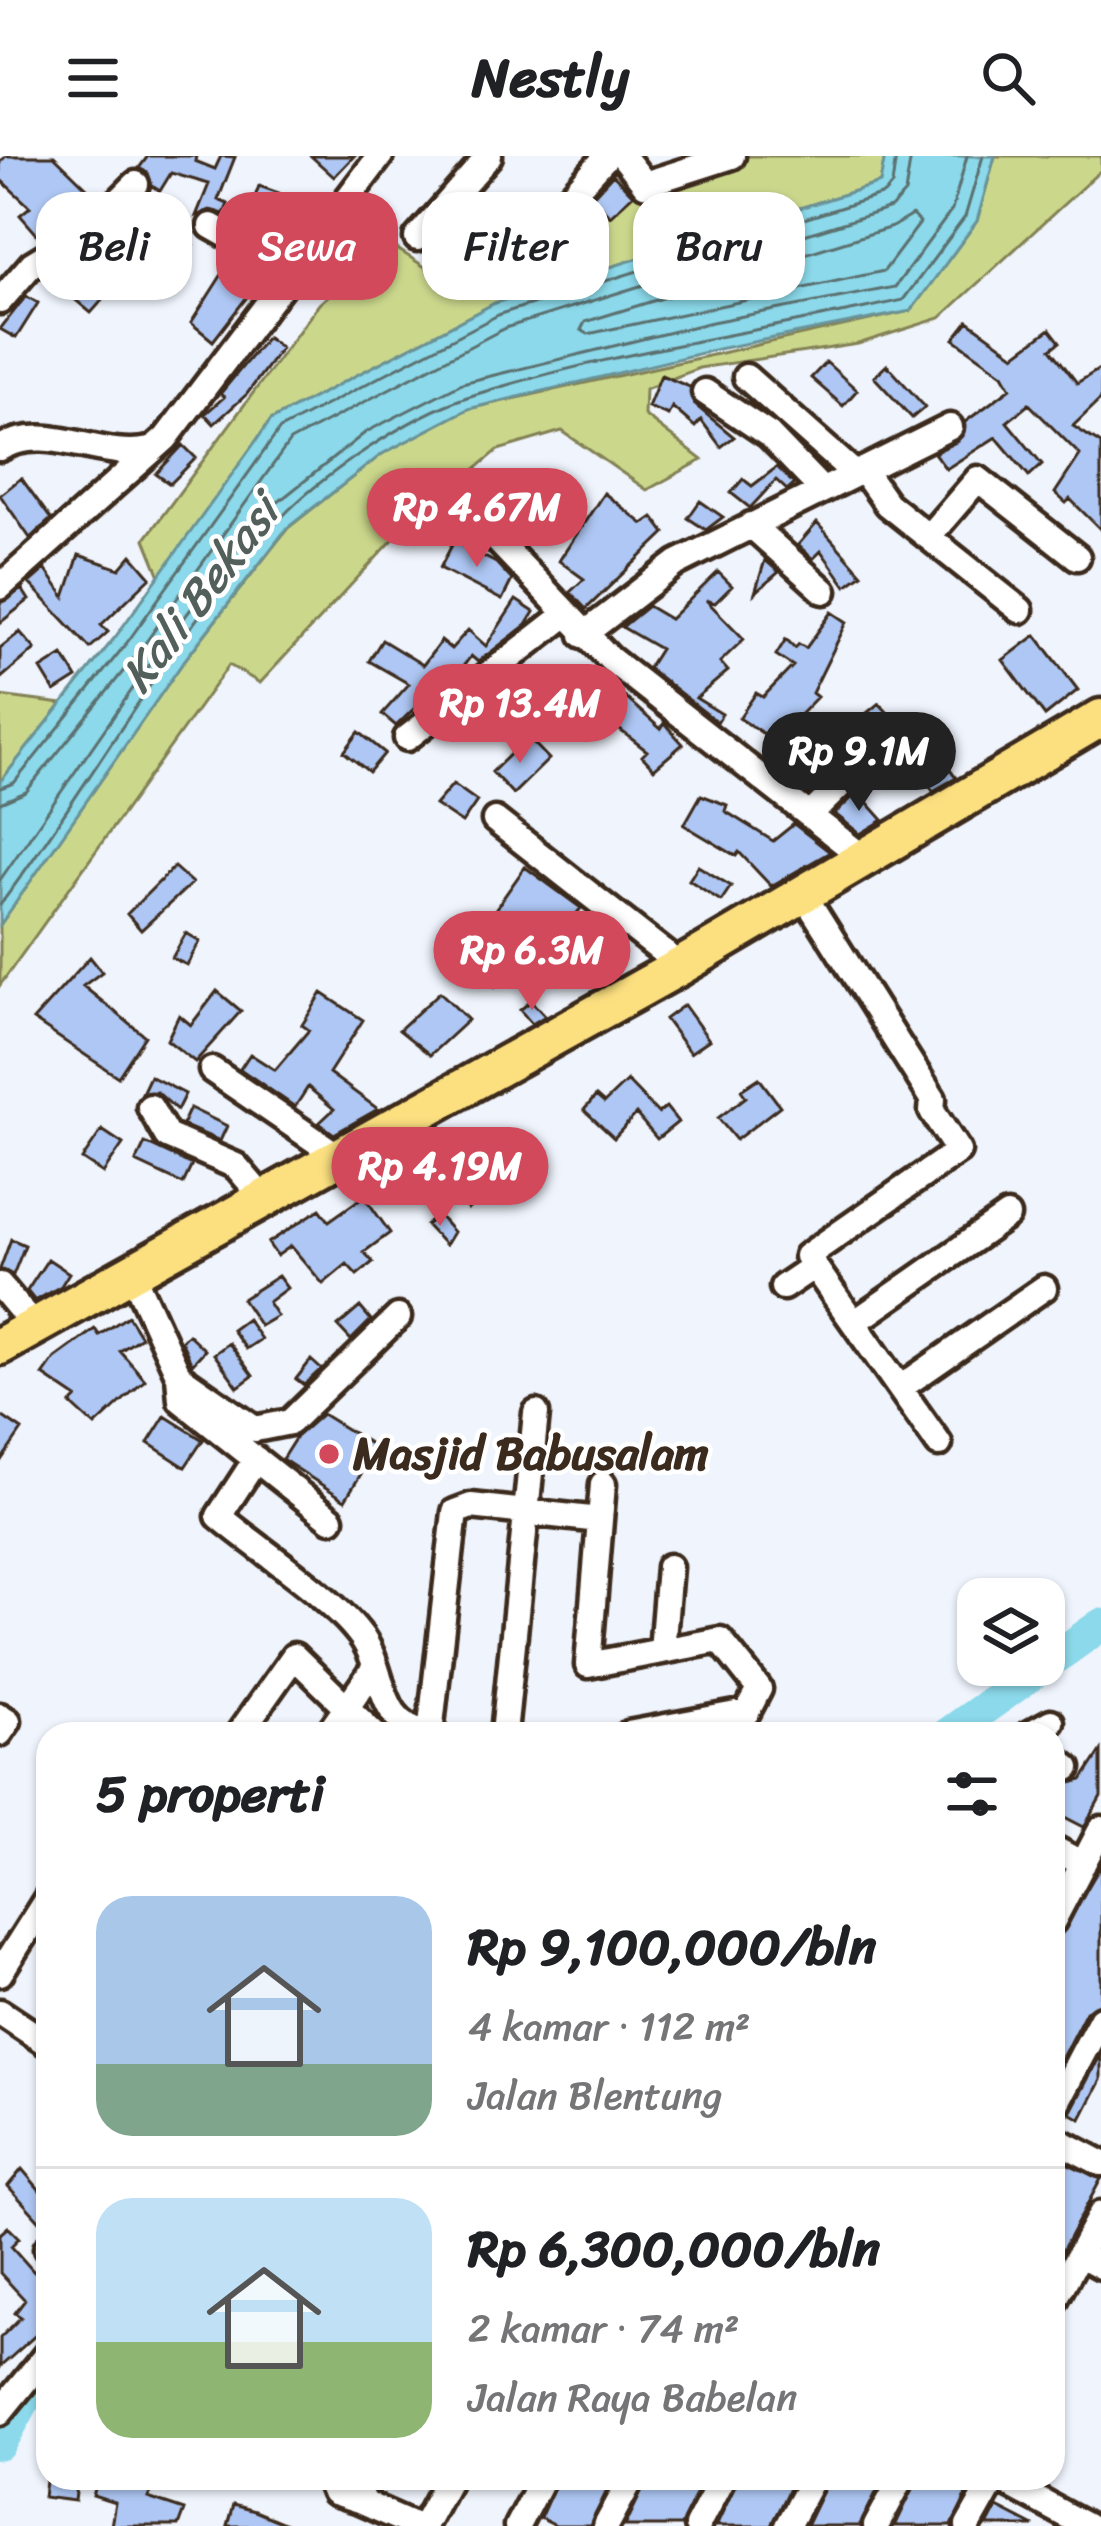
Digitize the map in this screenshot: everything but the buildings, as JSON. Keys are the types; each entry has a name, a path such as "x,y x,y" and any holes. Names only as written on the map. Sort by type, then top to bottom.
{"main road":[{"path":"0,1346 681,966 860,856 1101,718"}],"street":[{"path":"352,192 380,156"},
{"path":"417,238 489,156"},
{"path":"574,192 607,156"},
{"path":"623,156 646,184 732,156"},
{"path":"0,301 32,264 88,231 136,184"},
{"path":"211,226 216,229"},
{"path":"0,586 56,542 166,438 269,300"},
{"path":"746,377 859,472 887,504 1020,610"},
{"path":"704,392 769,435 822,490"},
{"path":"583,635 677,563 950,428"},
{"path":"0,448 34,436 131,453 150,450"},
{"path":"928,537 978,479 1077,557"},
{"path":"477,519 583,635 860,856"},
{"path":"751,525 824,590"},
{"path":"407,738 564,616"},
{"path":"811,814 855,771 854,745"},
{"path":"495,820 681,966"},
{"path":"802,892 933,1099 932,1111 958,1151 807,1256 939,1444"},
{"path":"212,1070 338,1156"},
{"path":"150,1107 167,1136 236,1166 265,1201"},
{"path":"854,1323 1007,1216"},
{"path":"783,1287 814,1266"},
{"path":"133,1275 179,1376 181,1400 331,1519"},
{"path":"0,1285 35,1327"},
{"path":"900,1388 1044,1288"},
{"path":"179,1376 247,1426 281,1427 398,1317"},
{"path":"505,1722 536,1413"},
{"path":"256,1459 219,1516 358,1630 389,1712 398,1722"},
{"path":"603,1484 588,1664 720,1640 759,1689 756,1705 747,1712 693,1722"},
{"path":"431,1722 455,1512 471,1506 600,1520"},
{"path":"662,1651 669,1568"},
{"path":"248,1722 294,1657 362,1722"},
{"path":"336,1722 375,1667"},
{"path":"0,1716 8,1721 0,1733"},
{"path":"1065,1898 1101,1829"},
{"path":"1065,1854 1083,1864"},
{"path":"0,1973 36,1916"},
{"path":"0,2012 36,2036"},
{"path":"1065,2087 1101,2019"},
{"path":"1065,2144 1101,2163"},
{"path":"1065,2289 1090,2260 1101,2214"},
{"path":"0,2412 36,2368"},
{"path":"332,2490 362,2490 420,2526 442,2490"},
{"path":"517,2526 536,2490"},
{"path":"606,2526 626,2490"},
{"path":"697,2526 716,2490"},
{"path":"787,2526 806,2490"},
{"path":"876,2526 896,2490"},
{"path":"968,2526 989,2490"},
{"path":"1016,2490 1068,2522"}],"green space":[{"path":"730,156 885,156 880,183 805,206 805,192 633,192 633,260 609,267 609,200 643,183"},
{"path":"995,156 1101,156 1101,170 940,318 858,344 699,368 645,389 644,415 702,460 647,490 562,431 498,450 400,532 260,683 229,665 0,985 0,925 184,661 288,528 382,454 468,409 911,311 977,221"},
{"path":"398,249 422,265 422,300 505,300 271,420 160,576 145,539 319,304 324,300 398,300"},
{"path":"0,696 62,704 0,782"}],"water":[{"name":"Kali Bekasi","path":"885,156 995,156 977,221 911,311 718,349 468,409 382,454 287,528 184,661 0,925 0,782 116,636 271,420 495,303 609,300 609,267 633,260 633,300 805,300 805,206 880,183"}],"waterway":[{"path":"965,1722 1101,1625"},
{"path":"0,2444 36,2379"}],"place":[{"name":"Masjid Babusalam","path":"329,1454"}]}
